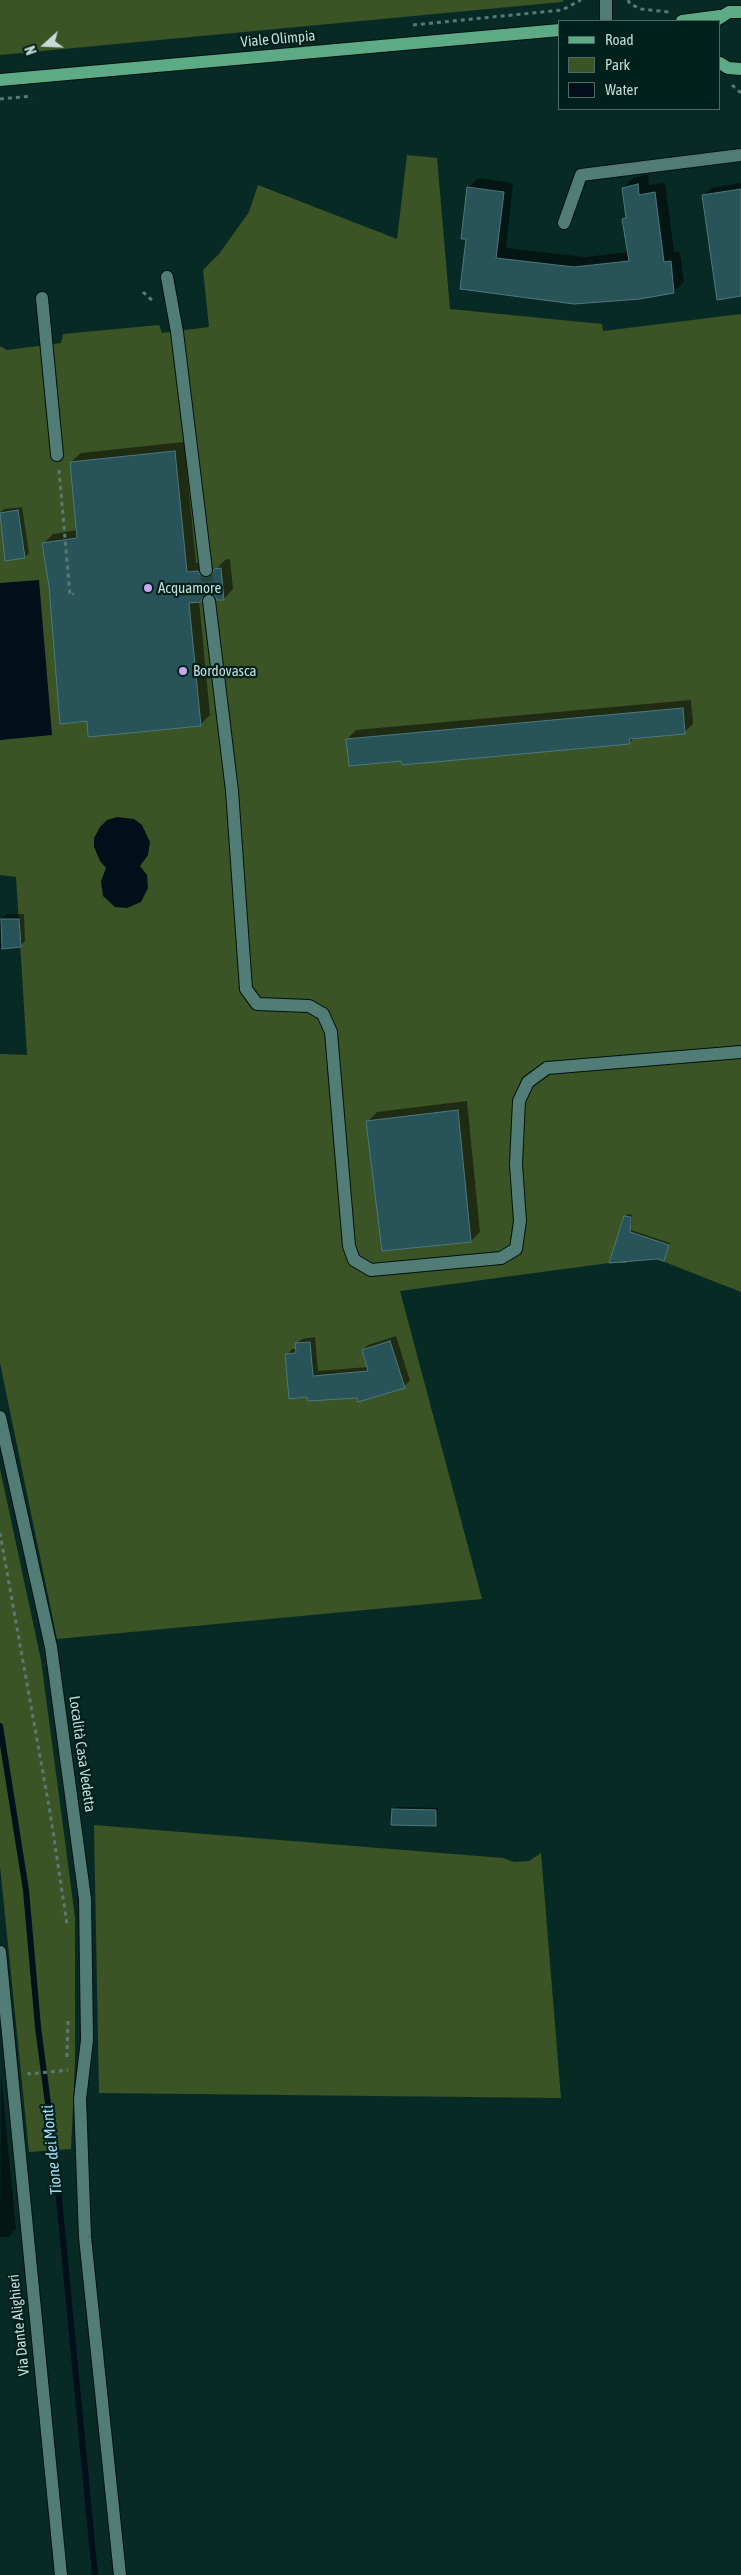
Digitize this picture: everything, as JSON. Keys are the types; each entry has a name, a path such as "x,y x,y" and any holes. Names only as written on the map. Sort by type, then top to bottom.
{"main road":[{"path":"689,20 726,15 741,2"},
{"name":"Viale Olimpia","path":"0,80 558,30"},
{"path":"724,65 741,68"}],"street":[{"path":"606,0 606,20"},
{"path":"724,65 741,77"},
{"path":"564,223 581,175 741,155"},
{"path":"167,277 177,332 206,570"},
{"path":"42,298 57,455"},
{"path":"209,601 232,791 246,989 257,1004 309,1006 323,1014 331,1032 349,1246 354,1260 371,1270 501,1258 516,1249 520,1221 516,1164 519,1101 528,1082 547,1068 741,1052"},
{"name":"Località Casa Vedetta","path":"0,1417 51,1647 85,1899 87,2040 80,2099 85,2237 120,2575"},
{"name":"Via Dante Alighieri","path":"0,1952 61,2575"}],"path":[{"path":"628,0 630,4 641,8 669,12"},
{"path":"57,455 70,595 74,594"},
{"path":"0,1533 50,1812 69,1934"},
{"path":"29,2074 66,2070 69,2011"}],"green space":[{"path":"0,0 564,0 562,2 0,55"},
{"path":"407,155 437,158 450,309 602,324 603,331 741,314 741,1292 657,1259 627,1260 627,1263 609,1263 400,1291 482,1599 57,1639 0,1363 0,1054 27,1055 16,877 0,875 0,346 7,350 61,343 63,334 159,325 162,333 209,327 203,270 219,254 249,212 258,185 397,239"},
{"path":"0,1469 41,1660 75,1917 75,2062 71,2149 29,2152 0,1866"},
{"path":"94,1825 503,1858 514,1862 529,1861 541,1853 561,2098 99,2093"}],"water":[{"path":"39,580 52,735 0,740 0,583"},
{"path":"117,817 134,819 142,825 150,842 148,855 140,866 147,875 148,888 141,902 127,908 115,907 103,896 101,881 106,868 100,861 94,847 94,838 100,827 107,820"}],"building":[{"path":"638,184 639,195 655,192 664,262 671,261 674,293 640,299 574,304 460,289 466,239 461,239 467,187 504,192 496,258 574,267 629,261 622,219 626,218 622,188"},
{"path":"741,189 741,296 717,300 702,195"},
{"name":"Acquamore","path":"175,451 187,572 198,571 200,575 206,578 211,576 214,569 221,568 224,600 217,600 215,596 209,593 204,595 201,602 189,603 201,726 88,737 87,721 60,724 49,586 42,543 77,538 70,462"},
{"path":"18,510 25,558 5,561 0,513"},
{"path":"683,708 685,734 629,739 630,744 402,765 401,761 349,766 346,739"},
{"path":"1,919 19,919 21,947 2,949"},
{"path":"458,1110 471,1242 382,1251 366,1121"},
{"path":"624,1216 631,1217 630,1232 669,1245 664,1261 657,1259 609,1263"},
{"path":"390,1341 405,1388 358,1402 357,1398 308,1401 307,1397 289,1399 285,1354 296,1353 295,1343 310,1342 313,1376 368,1371 362,1350"},
{"path":"392,1809 436,1810 436,1826 391,1825"}],"waterway":[{"name":"Tione dei Monti","path":"0,1726 26,1890 38,2027 55,2157 95,2575"}],"tunnel":[{"path":"206,570 209,601"}],"place":[{"name":"Acquamore","path":"148,588"},
{"name":"Bordovasca","path":"183,671"}]}
